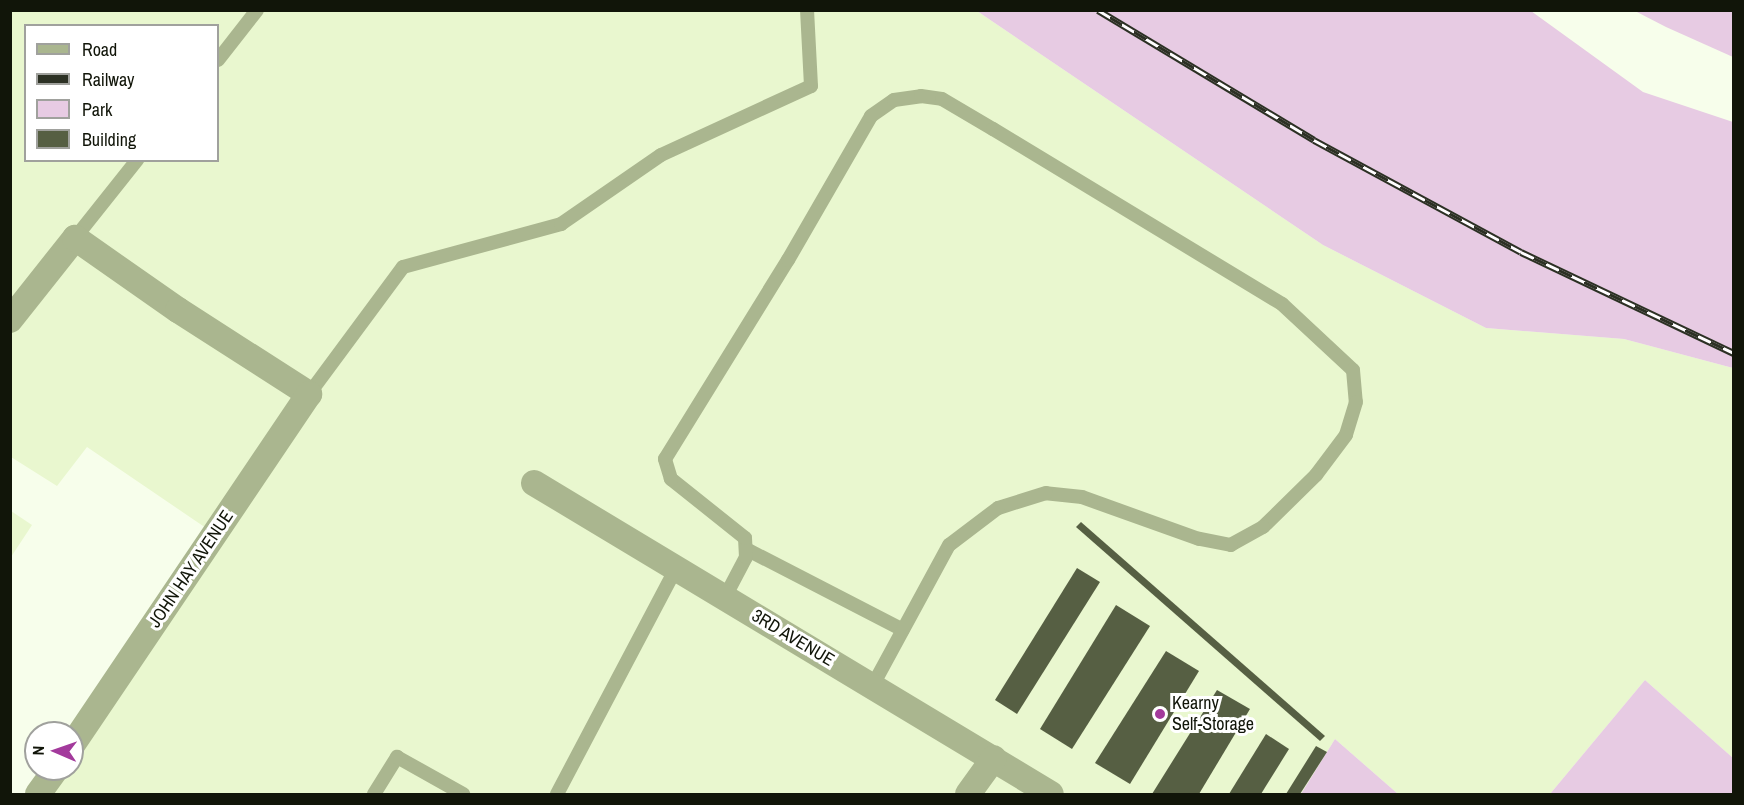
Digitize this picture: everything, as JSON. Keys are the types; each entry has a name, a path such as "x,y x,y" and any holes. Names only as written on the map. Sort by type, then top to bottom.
{"street":[{"path":"10,320 75,238 178,310 309,394"},
{"name":"JOHN HAY AVENUE","path":"84,727 309,394"},
{"name":"3RD AVENUE","path":"534,483 994,758 1051,795"},
{"path":"968,795 994,758"},
{"path":"38,795 48,781"}],"lane":[{"path":"219,59 257,10"},
{"path":"309,394 403,267 561,224 661,155 811,86 807,10"},
{"path":"725,597 748,550 745,537 671,479 665,459 788,260 871,116 894,100 921,96 942,99 1282,304 1353,370 1356,402 1346,435 1316,475 1263,527 1231,545 1200,539 1082,497 1046,493 998,508 949,545 873,685"},
{"path":"75,238 135,162"},
{"path":"748,550 903,630"},
{"path":"557,795 676,568"},
{"path":"374,795 396,757 463,795"}],"shaded area":[{"path":"10,11 977,11 1323,245 1486,328 1624,339 1733,368 1733,758 1645,680 1550,794 1398,794 1335,739 1301,794 32,794 41,781 84,781 84,721 80,721 206,528 87,447 57,486 11,457"},
{"path":"11,511 32,525 11,557"}],"green space":[{"path":"977,11 1531,11 1643,92 1733,122 1733,368 1624,339 1486,328 1323,245"},
{"path":"1635,11 1733,11 1733,57 1666,27"},
{"path":"1645,680 1733,758 1733,794 1550,794"},
{"path":"1335,739 1398,794 1301,794"}],"building":[{"path":"1081,522 1325,736 1320,741 1076,527"},
{"path":"1077,568 1100,582 1017,714 995,700"},
{"path":"1116,605 1150,626 1072,749 1040,729"},
{"path":"1166,651 1199,671 1130,784 1095,763"},
{"path":"1217,690 1250,709 1199,794 1152,794"},
{"path":"1266,734 1289,749 1261,794 1229,794"},
{"path":"1316,746 1327,752 1300,794 1286,794"}],"railway":[{"path":"1098,10 1314,140 1521,252 1734,353"}],"place":[{"name":"Kearny Self-Storage","path":"1160,714"}]}
